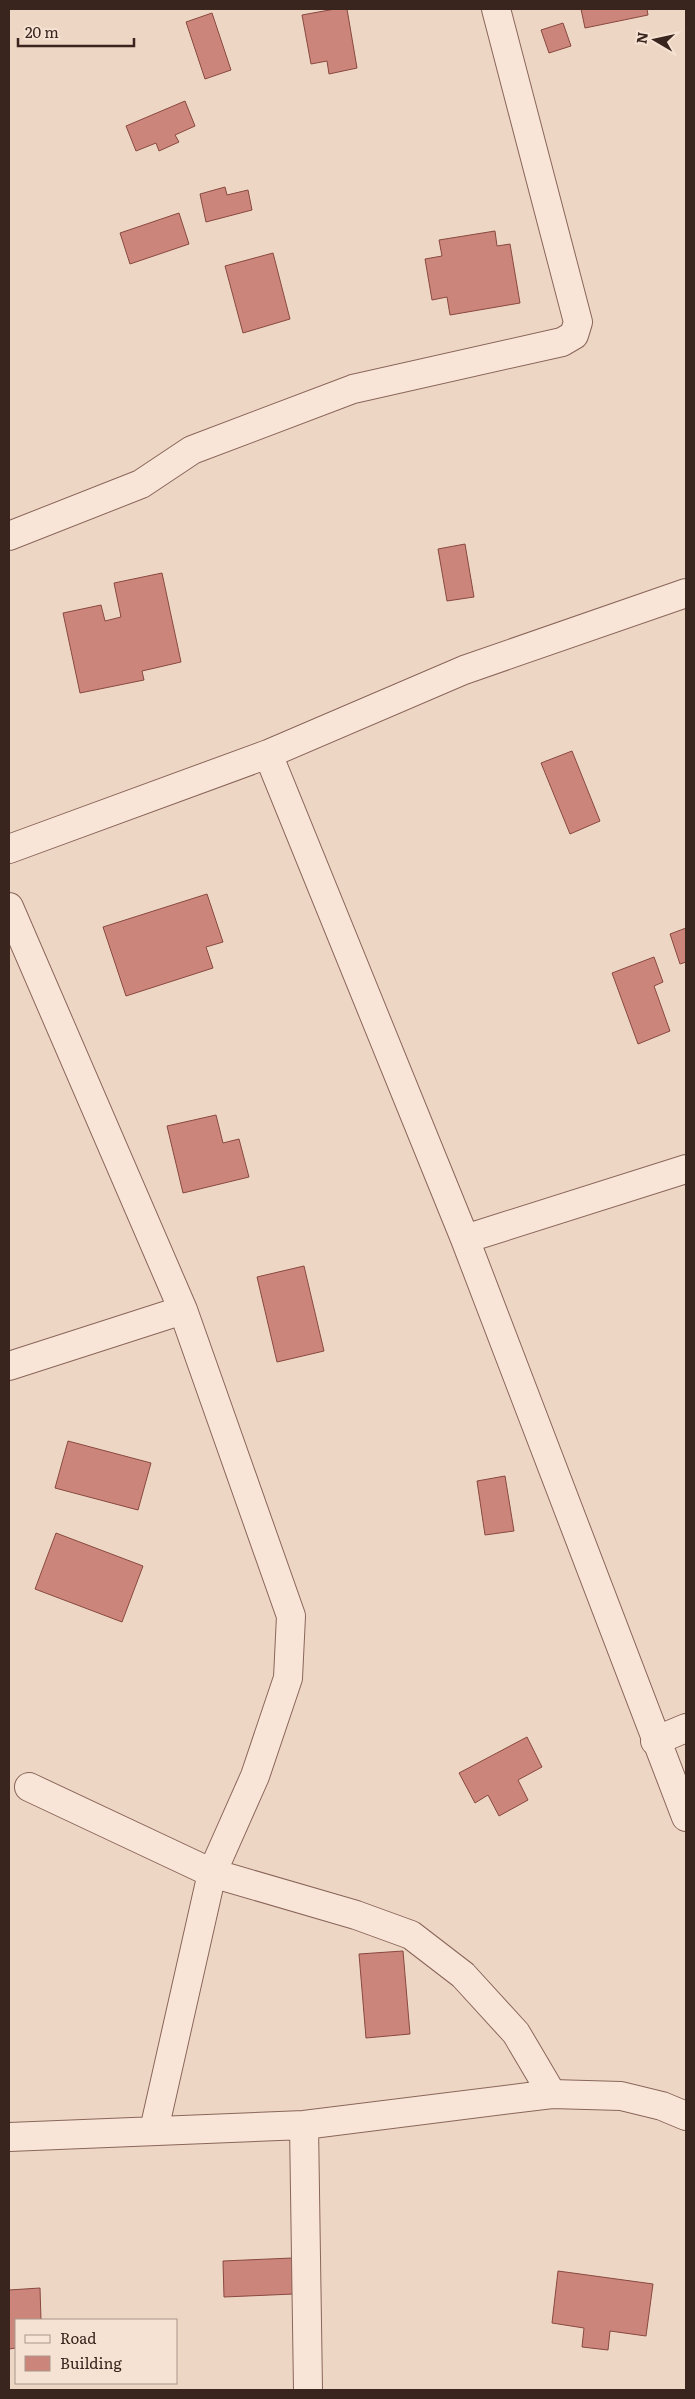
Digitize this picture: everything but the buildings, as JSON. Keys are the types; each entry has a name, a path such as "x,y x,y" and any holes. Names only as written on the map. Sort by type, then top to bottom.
{"street":[{"path":"9,536 141,484 192,450 353,389 562,342 574,335 578,322 496,9"},
{"path":"9,849 268,754 464,670 686,593"},
{"path":"268,754 465,1239 686,1816"},
{"path":"9,907 183,1310 291,1616 288,1678 255,1776 212,1873 154,2130"},
{"path":"465,1239 686,1169"},
{"path":"9,1366 183,1310"},
{"path":"656,1741 686,1728"},
{"path":"29,1787 212,1873 356,1915 411,1935 462,1975 516,2033 552,2094"},
{"path":"9,2137 304,2125 552,2094 621,2096 662,2106 686,2116"},
{"path":"304,2125 308,2390"}]}
